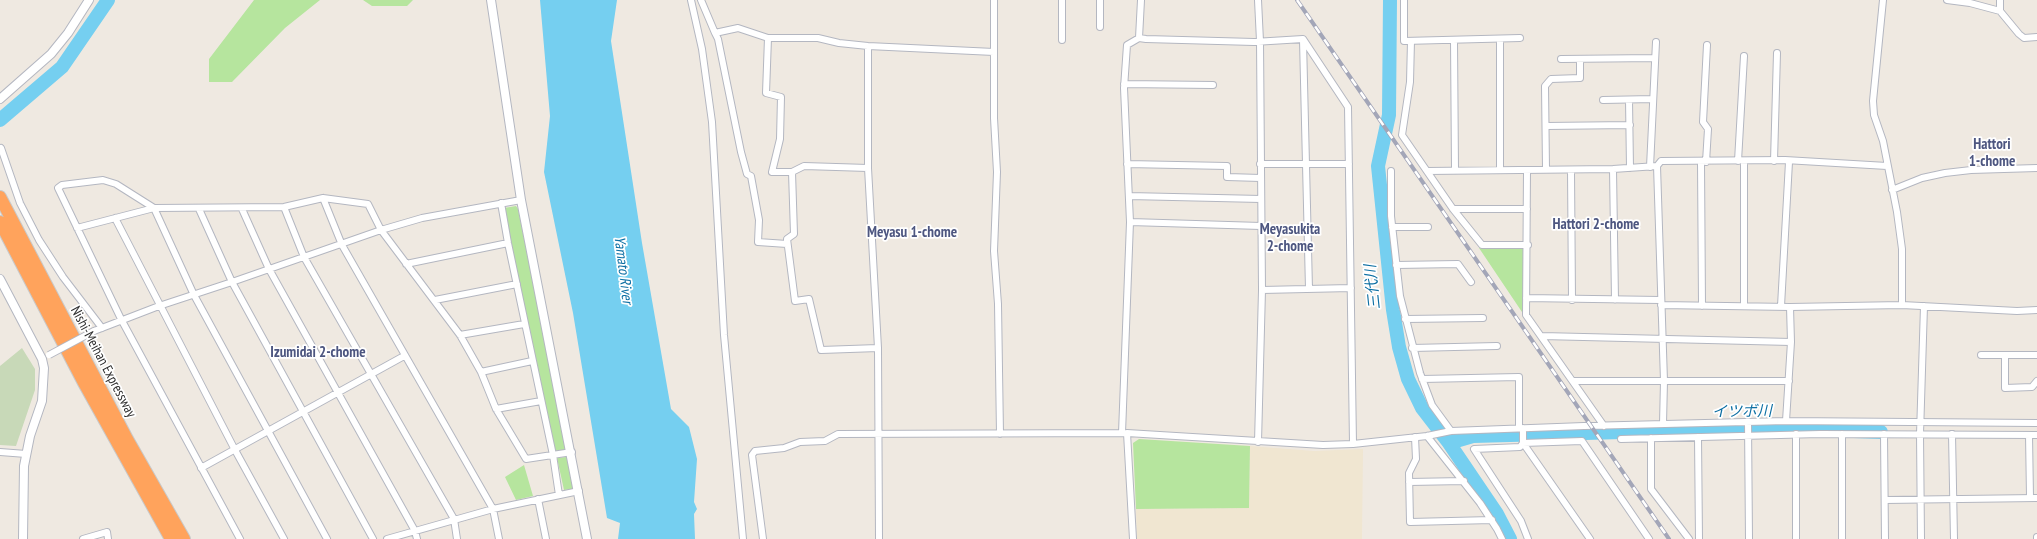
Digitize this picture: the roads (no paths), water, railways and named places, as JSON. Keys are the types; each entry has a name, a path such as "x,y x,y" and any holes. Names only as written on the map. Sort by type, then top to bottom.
{"highway":[{"name":"Nishi-Meihan Expressway","path":"0,197 124,433 184,539"},
{"name":"Nishi-Meihan Expressway","path":"0,222 86,387 171,539"}],"street":[{"path":"0,99 51,54 68,33 89,0"},
{"path":"491,0 520,200 572,452 588,539"},
{"path":"691,0 702,49 712,122 724,335 743,539"},
{"path":"701,0 718,39 741,152 747,174 751,176 759,220 758,242 787,244"},
{"path":"994,0 994,118 997,172 994,251 998,304 1000,434"},
{"path":"1062,0 1062,40"},
{"path":"1100,0 1100,27"},
{"path":"1139,38 1141,0"},
{"path":"1258,0 1260,40 1262,290 1258,442"},
{"path":"1404,0 1404,41 1520,38"},
{"path":"1883,0 1874,116 1882,141 1902,249 1902,305"},
{"path":"1947,0 1970,3 2000,10"},
{"path":"2000,0 2000,10 2019,34 2024,38 2037,37"},
{"path":"715,33 738,28 768,38 818,38 839,43 868,46 994,52"},
{"path":"768,38 766,93 781,97 780,138 772,172 792,172 804,166 868,168"},
{"path":"1133,539 1125,433 1130,222 1124,84 1127,45 1139,38 1254,42 1260,40 1303,40"},
{"path":"1500,39 1500,170"},
{"path":"1303,40 1348,107 1353,444"},
{"path":"1303,40 1309,289"},
{"path":"1411,40 1410,82 1402,135 1453,209 1482,245 1528,245"},
{"path":"1454,40 1455,170"},
{"path":"1656,42 1653,99 1654,166 1664,381 1663,424"},
{"path":"1702,306 1704,162 1708,129 1703,122 1708,45"},
{"path":"868,46 868,168 878,348 878,539"},
{"path":"1774,161 1777,53"},
{"path":"1744,56 1741,161 1744,305"},
{"path":"1561,60 1655,58"},
{"path":"1546,169 1545,86 1551,79 1580,78 1580,59"},
{"path":"1124,84 1213,85"},
{"path":"1603,100 1653,99"},
{"path":"1629,100 1630,168"},
{"path":"1546,126 1630,125"},
{"path":"0,149 2,148 20,203 38,240 63,278 102,328"},
{"path":"1427,171 1613,169 1654,166 1661,161 1774,161 1887,166"},
{"path":"1781,306 1789,162"},
{"path":"1128,164 1227,166 1227,177 1261,178"},
{"path":"1260,164 1349,164"},
{"path":"1892,190 1922,178 1945,173 1971,170 2037,168"},
{"path":"1613,169 1615,300"},
{"path":"1527,170 1528,245 1526,315 1604,426"},
{"path":"1571,170 1572,300"},
{"path":"1391,171 1392,227 1396,265 1405,318 1412,348 1432,405 1451,431"},
{"path":"792,172 794,234 787,239 787,244 795,301 809,299 821,350 878,348"},
{"path":"240,539 121,320 58,188 62,185 103,180 116,184 154,208 194,295 328,539"},
{"path":"1129,196 1261,199"},
{"path":"77,228 154,208 242,209 284,207 323,198 368,204 380,230 435,300 460,335 481,372 496,409 526,459 572,452"},
{"path":"323,198 342,245 404,356 493,509 499,539"},
{"path":"46,357 94,331 121,320 342,245 380,230 422,218 520,200"},
{"path":"501,204 524,324 553,456 559,494"},
{"path":"284,207 304,257 454,520 457,539"},
{"path":"199,209 232,282 373,539"},
{"path":"242,209 269,269 415,531 417,539"},
{"path":"1453,209 1527,209"},
{"path":"115,218 234,450 284,539"},
{"path":"1130,222 1261,226"},
{"path":"1392,227 1428,227"},
{"path":"406,264 508,243"},
{"path":"1396,265 1458,264 1472,282"},
{"path":"0,279 46,357 42,401 26,454 23,478 23,539"},
{"path":"435,300 517,284"},
{"path":"1262,290 1351,288"},
{"path":"1526,298 1615,300 1702,306 1744,305 1790,307 1902,305 2017,312 2037,310"},
{"path":"1921,539 1920,434 1924,306"},
{"path":"1786,421 1789,381 1790,307"},
{"path":"1405,318 1483,318"},
{"path":"460,335 524,324"},
{"path":"1542,336 1790,342"},
{"path":"1412,348 1497,346"},
{"path":"1981,355 2037,354"},
{"path":"2005,355 2005,388 2032,387 2037,382"},
{"path":"202,468 270,432 404,356"},
{"path":"481,372 532,361"},
{"path":"1422,378 1519,377 1523,443 1590,539"},
{"path":"1573,381 1789,381"},
{"path":"496,409 541,401"},
{"path":"764,539 752,455 756,451 784,448 800,442 825,440 838,434 1125,433 1323,445 1353,444 1427,436 1451,431 1521,428 1663,424 1748,424 1786,421 2037,423"},
{"path":"1748,424 1749,539"},
{"path":"1621,439 1748,434 2037,435"},
{"path":"1796,434 1796,539"},
{"path":"1842,434 1842,539"},
{"path":"1884,434 1885,539"},
{"path":"1952,434 1954,539"},
{"path":"2028,435 2030,497"},
{"path":"1427,436 1464,481 1492,520 1502,539"},
{"path":"1415,437 1416,459 1409,473 1410,522 1492,520"},
{"path":"1698,437 1699,539"},
{"path":"1651,438 1652,489 1690,539"},
{"path":"1528,539 1521,521 1474,449 1520,447 1523,443 1582,441 1649,539"},
{"path":"0,452 26,454"},
{"path":"1409,482 1464,481"},
{"path":"388,539 493,509 579,491"},
{"path":"1885,500 2037,498"},
{"path":"538,499 546,539"},
{"path":"83,539 107,532 108,539"}],"water":[{"name":"Yamato River","path":"540,0 617,0 611,41 642,243 671,409 689,427 697,459 694,502 697,509 694,514 695,539 618,539 620,523 607,518 573,313 544,172 550,116"}],"waterway":[{"path":"0,120 62,67 108,0"},
{"name":"三代川","path":"1390,0 1389,115 1378,166 1393,310 1399,347 1408,379 1422,408 1449,443 1497,514 1510,539"},
{"name":"イツボ川","path":"1449,443 1473,436 1772,428 1881,432"}],"railway":[{"path":"1297,0 1669,539"}],"district":[{"name":"Hattori 1-chome","path":"1992,154"},
{"name":"Hattori 2-chome","path":"1596,225"},
{"name":"Meyasu 1-chome","path":"912,233"},
{"name":"Meyasukita 2-chome","path":"1290,238"},
{"name":"Izumidai 2-chome","path":"318,353"}]}
